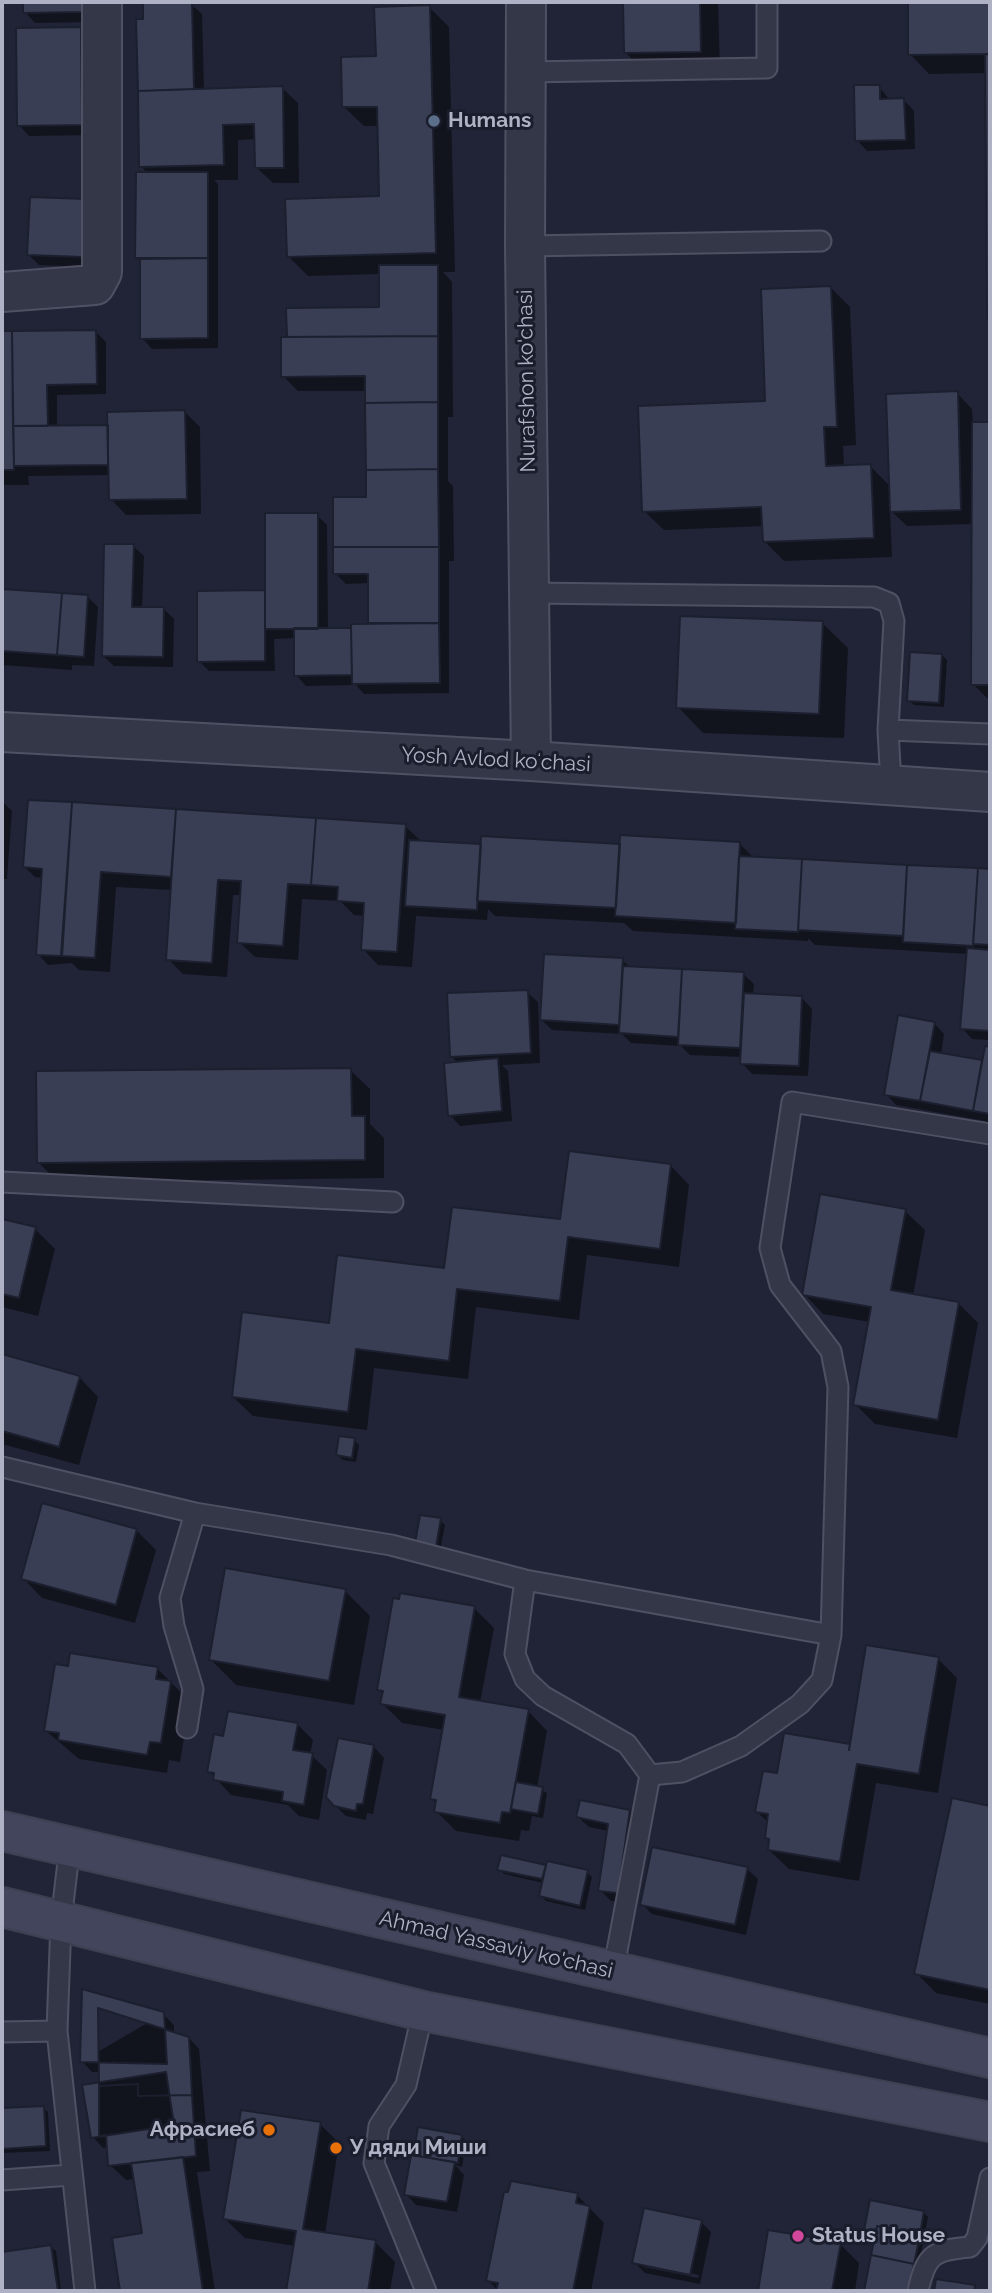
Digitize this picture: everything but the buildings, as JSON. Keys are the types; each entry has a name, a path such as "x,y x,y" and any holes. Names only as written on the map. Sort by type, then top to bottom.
{"main road":[{"name":"Ahmad Yassaviy ko'chasi","path":"2,1831 70,1844 990,2058"},
{"path":"2,1907 423,2011 990,2122"}],"street":[{"path":"2,292 95,285 102,272 102,2"},
{"name":"Nurafshon ko'chasi","path":"526,2 525,246 531,761"},
{"name":"Yosh Avlod koʻchasi","path":"2,732 531,761 990,792"}],"lane":[{"path":"526,72 767,68 767,2"},
{"path":"525,246 821,241"},
{"path":"529,593 874,597 889,603 894,621 888,730 891,785"},
{"path":"888,730 990,734"},
{"path":"650,1775 681,1772 741,1746 800,1704 822,1680 831,1635 838,1387 831,1350 780,1285 770,1248 792,1102 990,1134"},
{"path":"2,1182 393,1202"},
{"path":"2,1467 195,1513 391,1545 525,1580 831,1635"},
{"path":"187,1728 193,1689 174,1626 170,1598 195,1513"},
{"path":"525,1580 515,1654 525,1679 543,1696 627,1744 650,1775 613,1972"},
{"path":"70,1844 61,1921 57,2031 85,2291"},
{"path":"423,2011 406,2085 379,2126 374,2163 426,2291"},
{"path":"2,2032 57,2031"},
{"path":"2,2180 71,2175"},
{"path":"919,2291 922,2272 930,2258 942,2249 970,2247 977,2238 990,2178"}],"place":[{"name":"Humans","path":"434,121"},
{"name":"Афрасиеб","path":"269,2130"},
{"name":"У дяди Миши","path":"336,2148"},
{"name":"Status House","path":"798,2236"}]}
